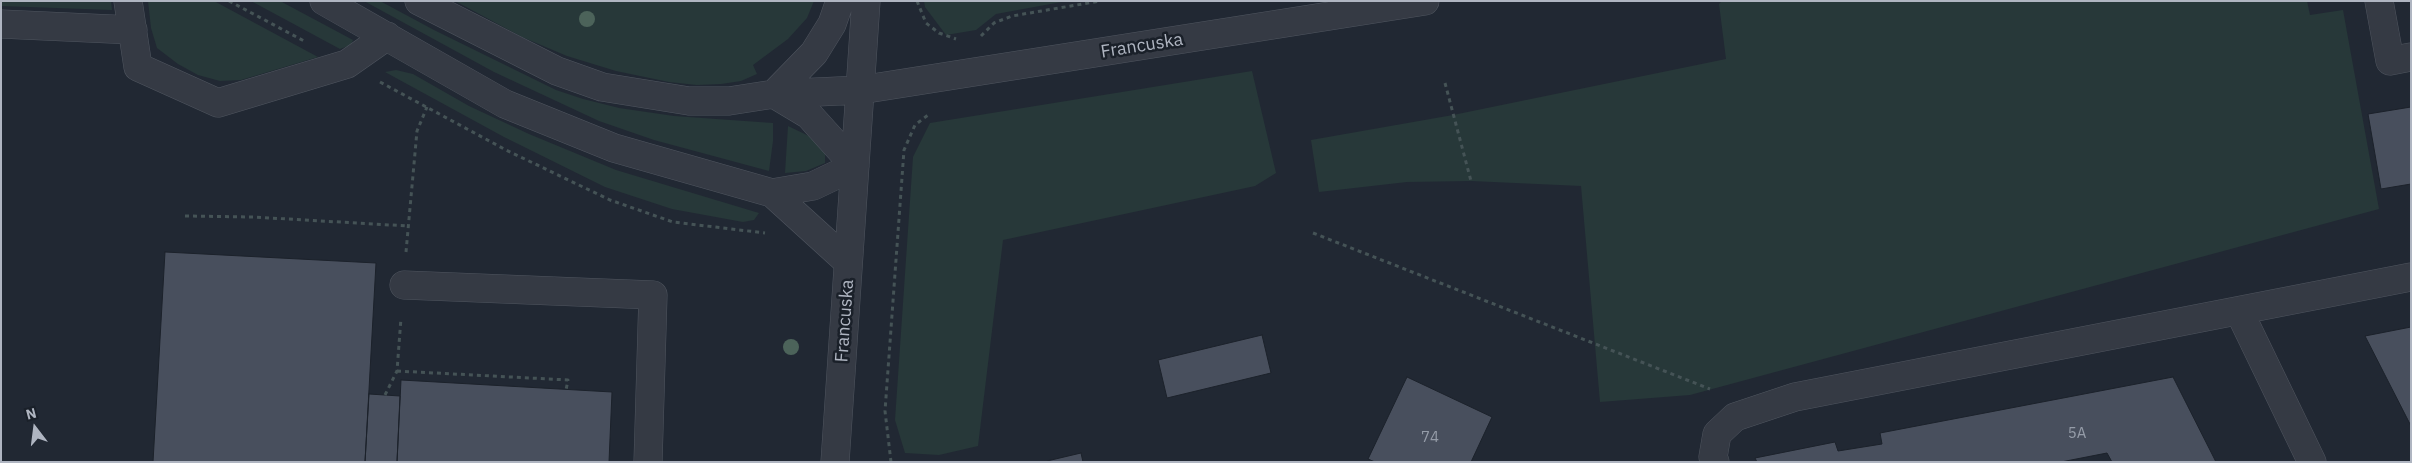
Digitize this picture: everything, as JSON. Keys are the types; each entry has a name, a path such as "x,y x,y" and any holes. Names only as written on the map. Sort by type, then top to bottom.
{"street":[{"path":"128,1 138,68 218,103 348,64 387,36"},
{"path":"324,1 514,108 614,148 772,193 813,186 855,166 809,115 774,94"},
{"path":"419,1 557,71 602,87 689,100 729,101 774,94 860,90"},
{"path":"774,94 814,53 832,24 840,1"},
{"name":"Francuska","path":"835,462 866,1"},
{"name":"Francuska","path":"860,90 1345,7 1424,1"},
{"path":"2379,1 2390,61 2411,58"},
{"path":"1,24 133,30"},
{"path":"772,193 848,262"},
{"path":"1714,462 1713,457 1717,434 1735,417 1795,397 2411,277"},
{"path":"404,285 653,294 648,462"},
{"path":"2239,311 2312,462"}],"path":[{"path":"917,1 926,24 939,34 963,42"},
{"path":"972,39 981,36 994,22 1012,16 1100,1"},
{"path":"1446,83 1471,180"},
{"path":"891,462 885,412 904,150 915,125 932,113"},
{"path":"185,216 253,217 408,226"},
{"path":"1313,233 1710,390"},
{"path":"397,371 568,380 566,390"}],"shaded area":[{"path":"1,1 111,1 112,10 1,6"},
{"path":"148,1 214,1 318,57 241,80 220,81 198,75 178,64 157,48 151,28"},
{"path":"251,1 280,1 353,40 351,45 340,49"},
{"path":"364,1 380,1 434,30 556,90 583,99 619,108 674,116 773,123 769,171 654,140 599,121 494,72"},
{"path":"455,1 814,1 807,18 788,39 753,65 757,74 741,81 697,85 669,82 616,71 567,56 522,37"},
{"path":"924,1 1067,1 996,14 976,30 946,35 925,7"},
{"path":"1722,1 2307,1 2310,15 2343,10 2379,209 1690,395 1600,402 1581,186 1471,181 1407,182 1319,192 1311,140 1453,115 1726,59 1719,4"},
{"path":"396,70 413,74 469,106 529,134 616,170 759,213 754,220 743,222 672,209 605,187 504,137 385,72"},
{"path":"1252,71 1276,173 1255,186 1003,240 978,446 939,455 905,453 895,420 913,157 930,123"},
{"path":"788,126 811,137 825,153 825,163 806,171 785,173"}],"building":[{"path":"2411,107 2411,184 2381,189 2368,114"},
{"path":"165,252 376,263 365,462 153,462"},
{"path":"2411,327 2411,426 2365,336"},
{"path":"1262,335 1271,373 1167,398 1158,360"},
{"path":"1407,377 1492,417 1471,462 1375,462 1368,459"},
{"path":"2173,377 2216,462 2112,462 2107,453 2061,462 1757,462 1755,458 1835,442 1838,451 1882,444 1880,433"},
{"path":"401,380 612,392 609,462 397,462"},
{"path":"369,394 400,396 397,462 365,462"},
{"path":"1081,453 1083,462 1047,462 1047,461"}]}
